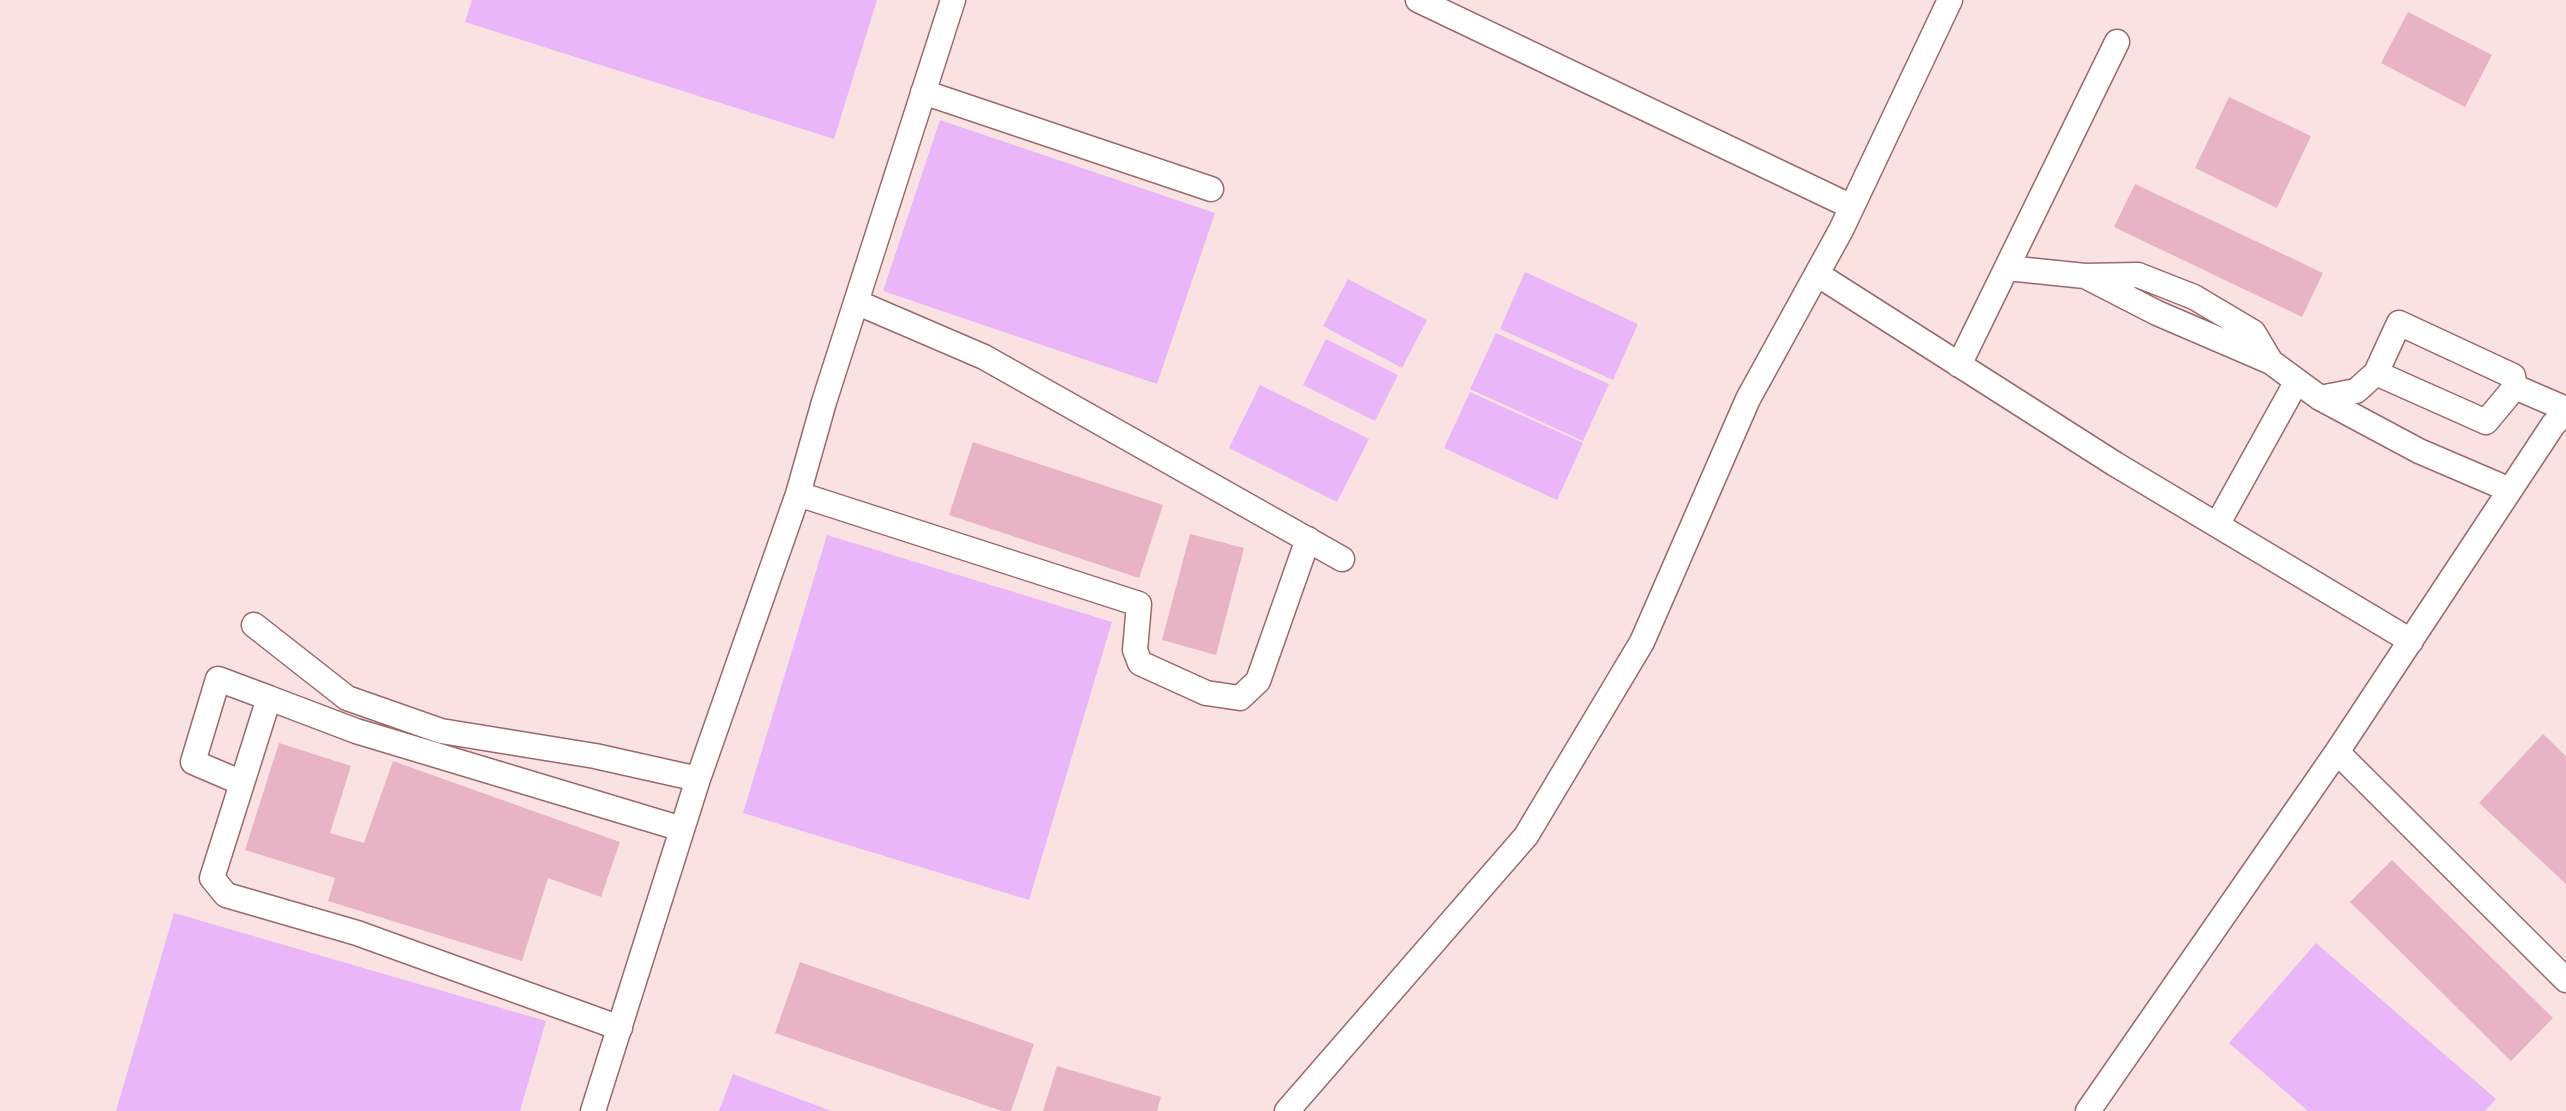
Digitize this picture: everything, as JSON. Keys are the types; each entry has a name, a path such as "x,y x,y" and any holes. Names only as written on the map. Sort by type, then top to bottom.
{"lane":[{"path":"593,1111 698,779 798,494 824,402 953,0"},
{"path":"1418,0 1852,207"},
{"path":"1287,1111 1526,836 1642,642 1748,398 1852,207 1950,0"},
{"path":"1959,365 2117,42"},
{"path":"923,92 1211,189"},
{"path":"2007,268 2085,276 2138,275 2194,297 2253,332 2271,362 2320,398 2419,451 2510,490"},
{"path":"1817,274 2115,464 2411,641"},
{"path":"856,302 984,357 1342,559"},
{"path":"2320,398 2356,391 2376,373 2399,323 2513,376 2515,387 2486,422 2376,373"},
{"path":"2217,525 2297,381"},
{"path":"2088,1111 2337,752 2553,425 2566,410 2515,387"},
{"path":"798,494 1139,604 1135,650 1140,663 1206,693 1240,698 1258,681 1308,539"},
{"path":"254,625 347,698 441,731 595,756 698,779"},
{"path":"242,783 193,762 218,679 356,731 682,829"},
{"path":"269,698 212,878 226,895 357,933 620,1028"},
{"path":"2337,752 2566,980"}],"shaded area":[{"path":"472,0 877,0 834,139 465,22"},
{"path":"940,120 1215,213 1157,384 883,291"},
{"path":"1525,272 1638,324 1613,380 1500,329"},
{"path":"1348,279 1427,320 1402,368 1323,326"},
{"path":"1496,333 1609,384 1583,441 1470,389"},
{"path":"1326,339 1398,375 1375,421 1303,385"},
{"path":"1260,385 1369,439 1337,502 1229,448"},
{"path":"1470,392 1583,443 1557,500 1444,448"},
{"path":"827,535 1112,622 1029,900 743,813"},
{"path":"174,913 546,1021 520,1111 116,1111"},
{"path":"2316,943 2496,1099 2485,1111 2308,1111 2229,1043"},
{"path":"733,1074 831,1111 719,1111"}],"building":[{"path":"2408,12 2492,55 2465,107 2381,63"},
{"path":"2229,97 2311,136 2277,208 2195,168"},
{"path":"2135,184 2323,273 2302,317 2114,227"},
{"path":"973,442 1163,505 1139,578 949,515"},
{"path":"1190,534 1244,548 1216,655 1162,640"},
{"path":"2543,734 2566,756 2566,884 2479,803"},
{"path":"279,743 351,766 330,833 364,843 393,761 620,842 601,897 548,878 522,961 328,901 335,878 245,850"},
{"path":"2392,860 2553,1018 2511,1061 2350,902"},
{"path":"800,962 1034,1044 1011,1111 1002,1111 775,1033"},
{"path":"1057,1066 1161,1097 1157,1111 1043,1111"}]}
